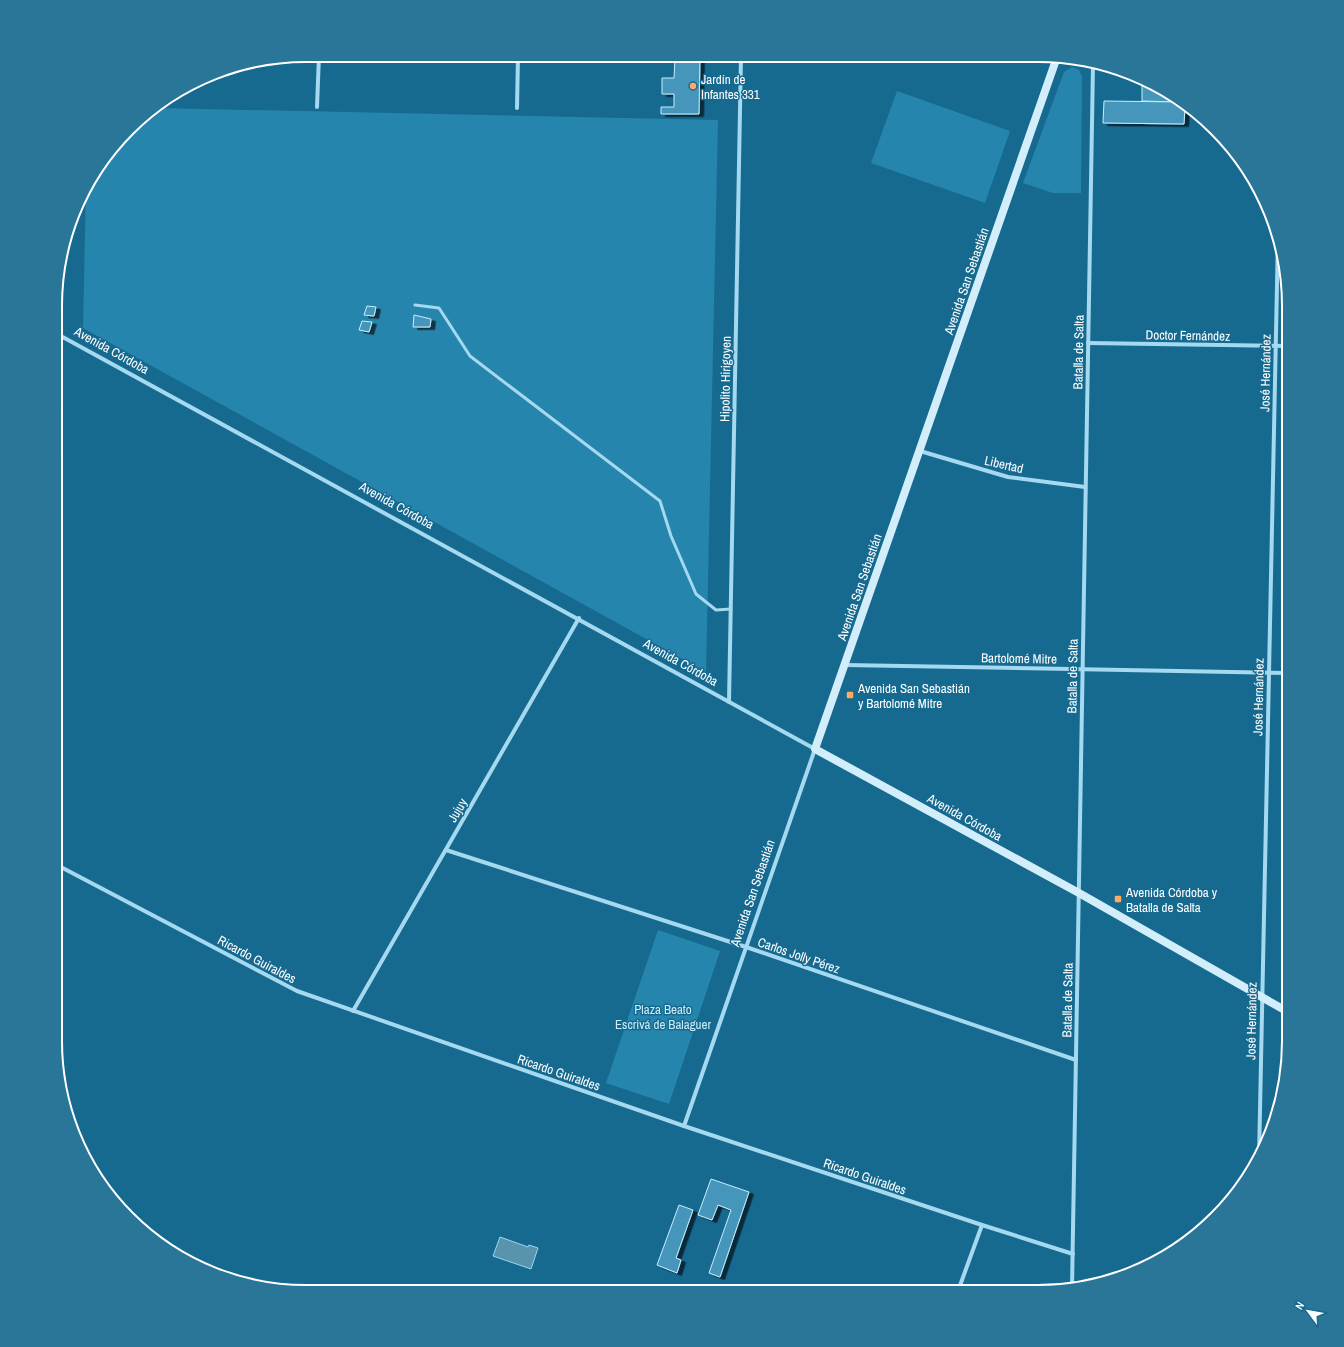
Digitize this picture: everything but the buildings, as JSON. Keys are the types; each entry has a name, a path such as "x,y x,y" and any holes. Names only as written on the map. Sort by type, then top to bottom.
{"street":[{"path":"318,107 319,62"},
{"path":"516,108 518,62"},
{"name":"Hipolito Hirigoyen","path":"729,702 741,62"},
{"name":"Avenida San Sebastián","path":"684,1126 1055,63"},
{"name":"Batalla de Salta","path":"1072,1283 1093,68"},
{"name":"José Hernández","path":"1258,1146 1277,260"},
{"name":"Avenida Córdoba","path":"62,337 579,618 729,702 1079,893 1282,1009"},
{"name":"Doctor Fernández","path":"1088,343 1282,346"},
{"name":"Libertad","path":"920,451 1008,477 1085,487"},
{"name":"Jujuy","path":"353,1011 579,618"},
{"name":"Bartolomé Mitre","path":"845,665 1282,673"},
{"name":"Carlos Jolly Pérez","path":"446,850 746,947 1076,1060"},
{"name":"Ricardo Guiraldes","path":"62,868 297,991 684,1126 1073,1254"},
{"path":"961,1285 982,1225"}],"lane":[{"path":"415,305 439,308 470,356 660,501 671,536 696,594 716,610 731,609"}],"green space":[{"path":"1072,67 1079,70 1082,77 1081,193 1053,193 1023,183 1064,72"},
{"path":"897,91 1010,131 985,203 871,163"},
{"path":"163,108 718,120 706,672 83,328 86,201 112,157 133,133"},
{"name":"Plaza Beato Escrivá de Balaguer","path":"658,930 720,951 669,1104 606,1083"}],"shaded area":[{"path":"500,1237 528,1247 529,1245 538,1248 531,1269 493,1256"}],"place":[{"name":"Jardín de Infantes 331","path":"693,86"},
{"name":"Avenida San Sebastián y Bartolomé Mitre","path":"850,695"},
{"name":"Avenida Córdoba y Batalla de Salta","path":"1118,899"}]}
